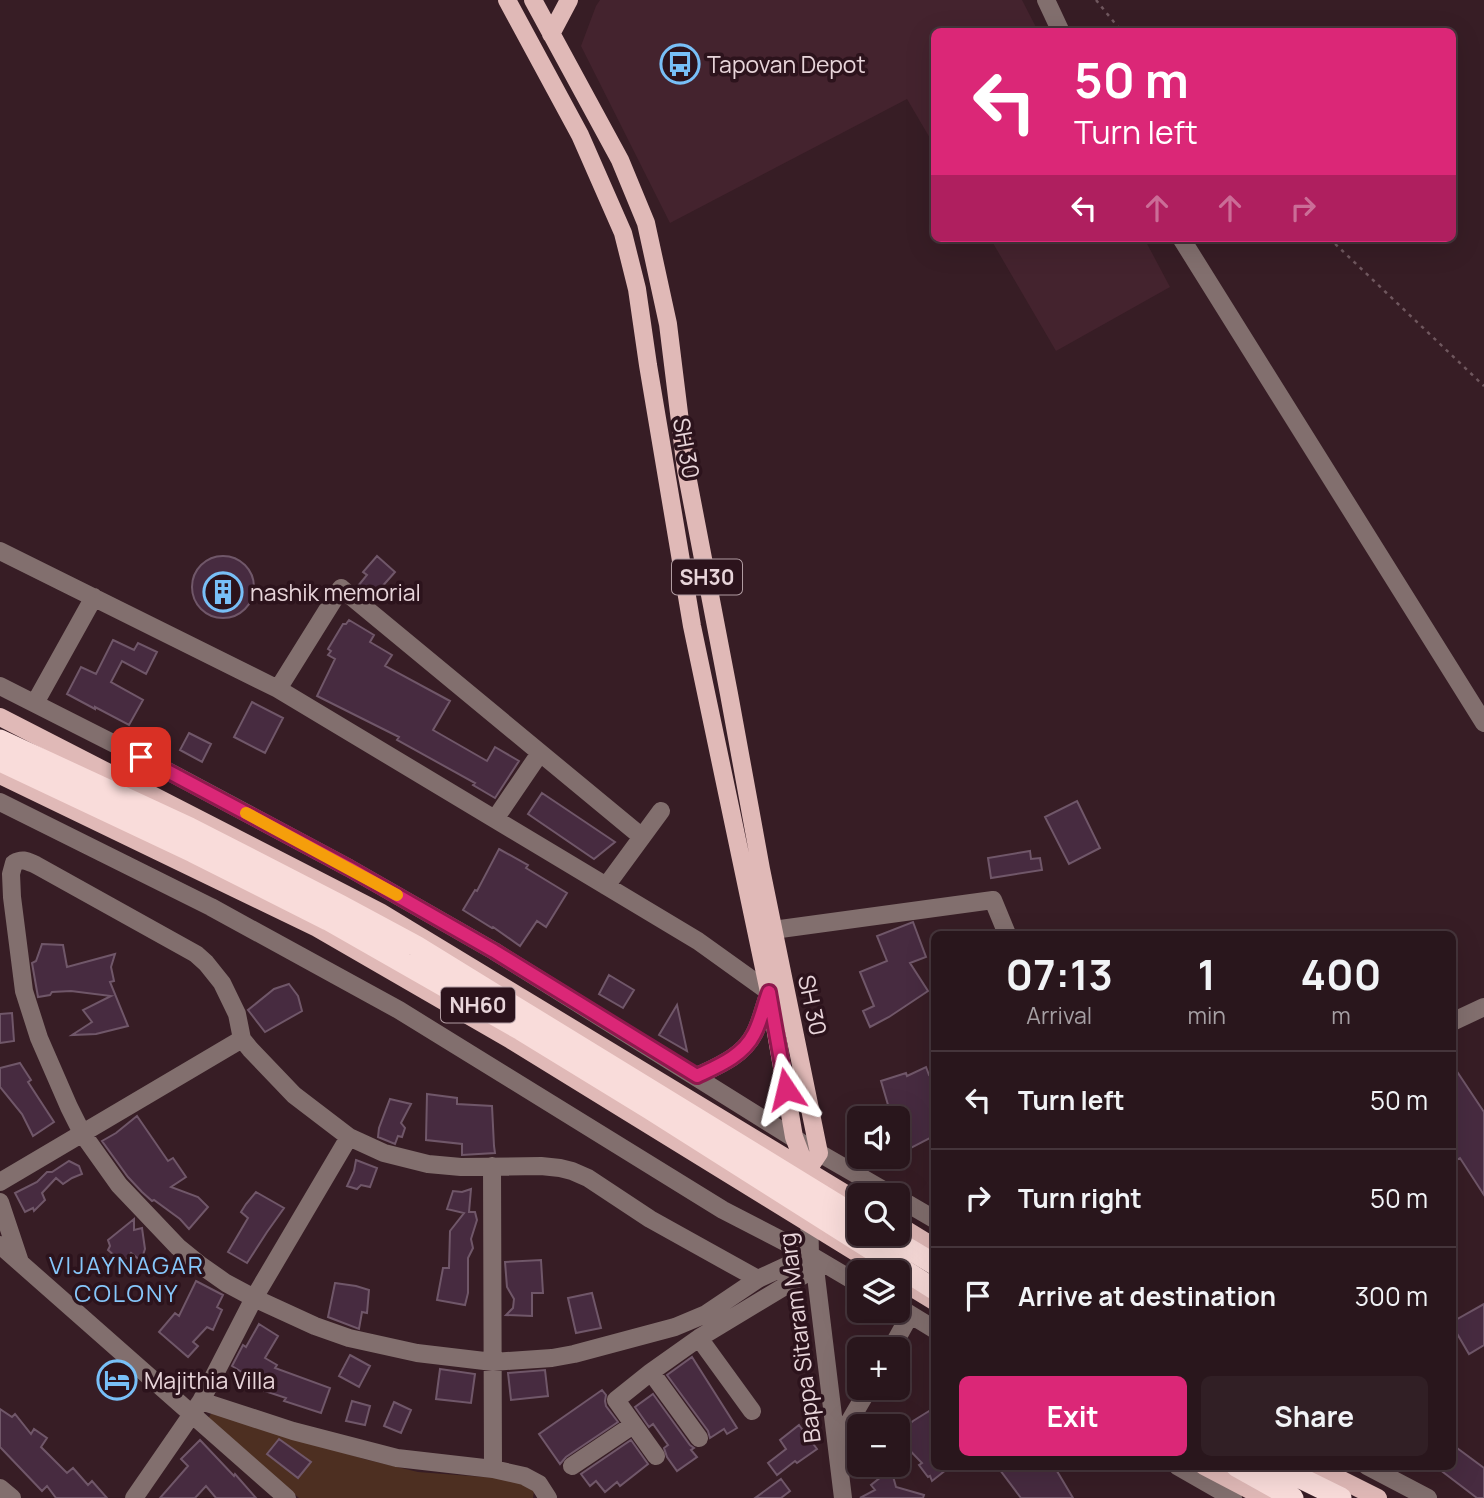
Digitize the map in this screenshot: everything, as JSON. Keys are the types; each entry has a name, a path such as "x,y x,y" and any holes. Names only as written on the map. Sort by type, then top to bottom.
{"highway":[{"name":"NH60","path":"0,740 190,828 416,946 847,1211"},
{"name":"NH60","path":"0,761 193,852 328,920 521,1030 931,1287"},
{"path":"904,1246 931,1262"},
{"path":"1244,1470 1293,1498"},
{"path":"1284,1470 1340,1498"}],"main road":[{"name":"SH 30","path":"507,0 580,135 624,233 637,289 692,626 776,986 819,1153"},
{"name":"SH 30","path":"533,0 620,160 646,223 668,324 686,470 773,930 776,986 794,1138 807,1171"},
{"path":"551,34 569,0"},
{"path":"626,243 649,239"},
{"path":"0,717 380,912 847,1195"},
{"path":"0,775 317,928 512,1040 868,1260"},
{"path":"807,1171 819,1153"},
{"path":"910,1232 931,1245"},
{"path":"910,1286 931,1299"},
{"path":"1212,1470 1265,1498"},
{"path":"1322,1470 1378,1498"}],"street":[{"path":"1046,0 1059,28"},
{"path":"1183,242 1484,723"},
{"path":"0,551 278,689 776,986 754,1034 742,1051 697,1076"},
{"path":"278,689 341,588 642,837"},
{"path":"34,703 94,597"},
{"path":"0,686 349,868 494,951 871,1183"},
{"path":"495,819 540,753"},
{"path":"0,802 211,907 399,1010 723,1210 812,1262 847,1278"},
{"path":"606,886 661,811"},
{"path":"758,1279 650,1219 588,1178 572,1171 541,1166 460,1167 428,1164 384,1153 349,1137 281,1084 242,1039 237,1014 228,994 215,973 196,954 36,864 24,860 15,863 11,874 12,897 24,991 39,1038 82,1133 119,1185 178,1247 199,1265 254,1298 349,1339 417,1353 493,1362 574,1354 666,1330 706,1314 758,1279 812,1262"},
{"path":"773,930 993,900 1006,931"},
{"path":"1456,1020 1484,1007"},
{"path":"0,1182 242,1039"},
{"path":"134,1498 197,1408 254,1298 349,1137"},
{"path":"492,1166 493,1469"},
{"name":"Bappa Sitaram Marg","path":"807,1171 812,1262 837,1443 839,1496"},
{"path":"0,1202 21,1264"},
{"path":"910,1205 931,1217"},
{"path":"0,1245 197,1408 287,1498"},
{"path":"656,1456 616,1400 699,1338 812,1262"},
{"path":"910,1315 931,1327"},
{"path":"699,1338 752,1411"},
{"path":"651,1372 699,1438"},
{"path":"837,1443 862,1400"},
{"path":"197,1408 397,1458 493,1469 524,1476 544,1489 548,1498"},
{"path":"572,1466 633,1425"},
{"path":"1184,1470 1233,1498"},
{"path":"1375,1470 1429,1498"},
{"path":"0,1488 12,1498"}],"path":[{"path":"1096,0 1119,28"},
{"path":"1333,242 1484,386"}],"shaded area":[{"path":"600,0 1022,0 1036,28 931,28 931,140 907,99 670,223 581,46"},
{"path":"992,242 1146,242 1170,287 1056,351"},
{"path":"213,1410 364,1459 418,1472 522,1480 534,1491 533,1498 299,1498 208,1419"}],"building":[{"name":"nashik memorial","path":"223,556 235,558 245,565 252,575 252,599 245,609 235,616 223,618 211,616 201,609 194,599 192,587 194,575 201,565 211,558"},
{"path":"377,556 395,572 372,598 358,586 367,575 363,572"},
{"path":"349,620 374,635 370,642 392,655 385,666 450,701 433,730 487,761 495,747 519,761 495,798 473,785 475,783 397,740 399,737 317,696 335,659 328,655 331,651 328,649 343,624"},
{"path":"113,640 134,650 138,643 157,652 146,674 122,661 111,682 143,700 129,725 67,694 81,667 96,674"},
{"path":"252,702 283,718 265,753 234,737"},
{"path":"189,733 211,744 202,762 180,750"},
{"path":"542,793 615,842 594,859 528,814"},
{"path":"1077,801 1100,848 1069,864 1045,817"},
{"path":"499,849 528,865 526,868 567,893 546,927 537,921 520,946 463,910 475,890 477,891"},
{"path":"1030,851 1031,859 1040,858 1042,870 991,878 988,858"},
{"path":"913,922 926,957 910,963 928,991 870,1027 863,1011 874,1006 860,972 887,961 877,936"},
{"path":"42,944 63,945 67,967 115,954 111,967 114,981 110,982 128,1026 96,1034 72,1035 92,1022 83,1010 111,996 71,991 52,992 50,995 38,997 32,963 36,961"},
{"path":"609,975 634,990 623,1008 599,994"},
{"path":"289,984 298,996 302,1011 265,1032 248,1010 274,989"},
{"path":"677,1005 687,1051 659,1035"},
{"path":"12,1013 14,1041 0,1043 0,1014"},
{"path":"20,1063 31,1080 28,1082 54,1122 33,1136 22,1114 0,1087 0,1068"},
{"path":"926,1067 931,1074 931,1138 910,1148 910,1106 888,1106 881,1081 906,1073 907,1076"},
{"path":"1456,1070 1484,1112 1484,1195 1460,1158 1456,1160"},
{"path":"427,1094 457,1098 457,1104 492,1106 495,1153 462,1155 462,1144 426,1140"},
{"path":"390,1099 411,1104 401,1123 405,1128 402,1137 398,1136 395,1144 378,1137"},
{"path":"137,1116 168,1161 173,1158 186,1177 171,1187 198,1197 208,1207 189,1229 180,1219 142,1192 102,1141"},
{"path":"356,1160 377,1168 370,1187 361,1185 357,1189 347,1186"},
{"path":"69,1161 79,1166 82,1174 63,1184 56,1178 42,1193 45,1200 34,1211 33,1208 25,1212 15,1193"},
{"path":"471,1189 469,1212 475,1212 477,1220 471,1239 473,1248 468,1258 468,1293 465,1305 437,1300 443,1268 449,1268 450,1231 464,1213 447,1209 453,1191"},
{"path":"256,1192 284,1208 247,1263 228,1252 248,1218 241,1212"},
{"path":"134,1219 134,1230 142,1228 145,1249 141,1261 131,1253 123,1263 108,1250 108,1240"},
{"path":"541,1260 543,1293 532,1293 532,1316 506,1315 513,1308 514,1299 507,1287 505,1262"},
{"path":"196,1281 223,1295 217,1307 222,1310 213,1330 207,1327 193,1342 198,1346 188,1357 159,1332 175,1313 179,1316"},
{"path":"335,1283 369,1290 367,1313 362,1312 359,1329 328,1317"},
{"path":"592,1293 601,1328 576,1333 568,1298"},
{"path":"1484,1304 1484,1345 1469,1354 1456,1332 1456,1320"},
{"path":"259,1324 278,1336 265,1358 277,1365 275,1368 330,1388 321,1413 284,1401 286,1398 262,1390 243,1378 245,1374 232,1366 243,1345 246,1347"},
{"path":"350,1355 370,1366 359,1387 339,1376"},
{"path":"692,1357 737,1428 727,1434 724,1429 710,1438 708,1431 667,1375"},
{"path":"440,1369 475,1374 471,1403 436,1399"},
{"path":"545,1370 548,1396 511,1400 508,1373"},
{"path":"602,1390 606,1395 606,1406 618,1422 566,1457 560,1464 539,1434"},
{"path":"653,1394 694,1448 691,1450 697,1457 677,1471 667,1457 664,1448 668,1445 653,1424 649,1427 635,1407"},
{"path":"352,1401 370,1406 365,1425 346,1421"},
{"path":"394,1402 411,1410 401,1433 384,1426"},
{"path":"0,1409 12,1417 15,1414 31,1434 34,1429 47,1438 41,1447 67,1473 73,1468 88,1485 92,1481 107,1498 56,1498 47,1486 42,1491 0,1447"},
{"path":"931,1410 931,1470 946,1470 932,1481 919,1465 922,1463 910,1450 910,1424"},
{"path":"799,1425 817,1449 777,1475 768,1463 786,1449 780,1440"},
{"path":"279,1439 311,1462 298,1478 267,1454"},
{"path":"200,1440 256,1498 216,1498 206,1486 195,1498 160,1498 188,1466 181,1459"},
{"path":"631,1440 648,1464 620,1486 617,1482 605,1492 596,1481 590,1486 581,1474"},
{"path":"1456,1449 1484,1468 1484,1498 1477,1498 1440,1470 1456,1470"},
{"path":"1000,1470 1056,1470 1073,1498 1021,1498"},
{"path":"881,1477 893,1477 896,1487 924,1495 923,1498 860,1498 875,1490 871,1485"},
{"path":"781,1479 790,1491 781,1498 755,1498"}],"slow traffic":[{"path":"246,813 397,895"}],"place":[{"name":"Tapovan Depot","path":"680,64"},
{"name":"nashik memorial","path":"223,592"},
{"name":"Majithia Villa","path":"117,1380"}],"district":[{"name":"VIJAYNAGAR COLONY","path":"127,1278"}],"route":[{"path":"141,757 349,868 494,951 697,1076 742,1051 754,1034 769,992 786,1089"}]}
